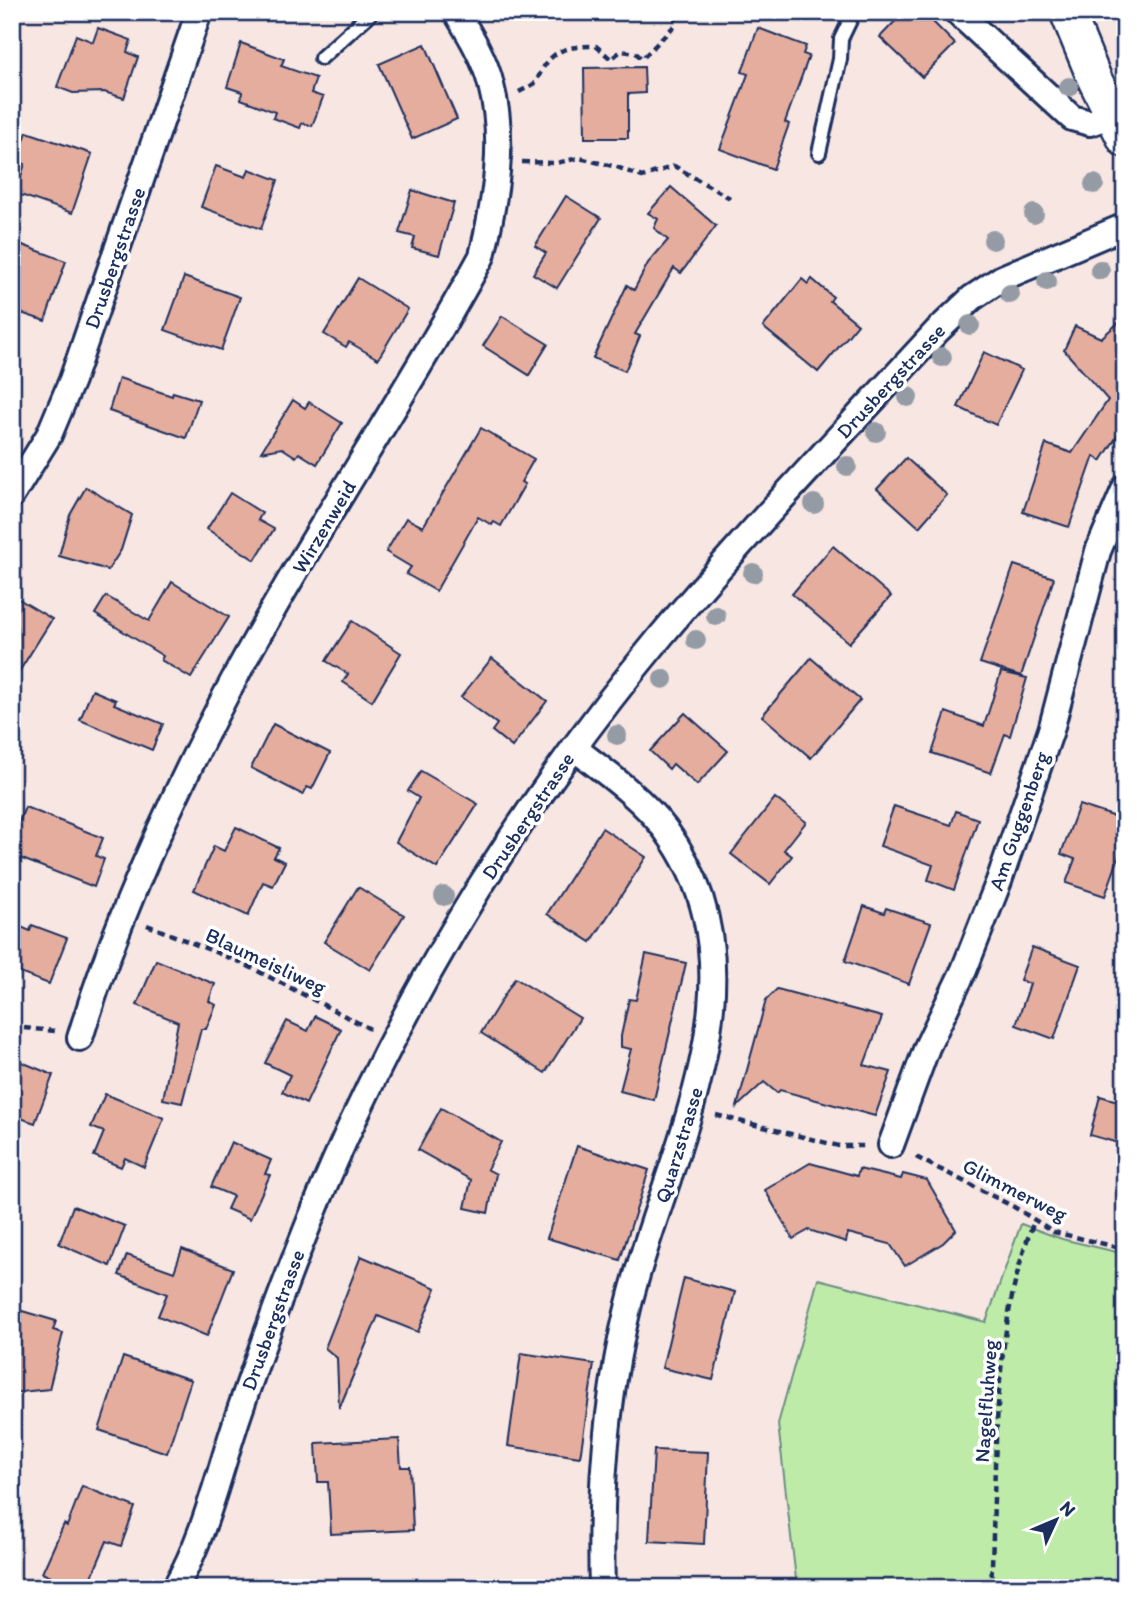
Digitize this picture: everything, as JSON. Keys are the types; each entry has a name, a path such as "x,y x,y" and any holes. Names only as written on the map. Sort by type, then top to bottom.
{"main road":[{"path":"1066,12 1118,127"}],"street":[{"name":"Drusbergstrasse","path":"12,495 49,435 72,380 199,12"},
{"name":"Wirzenweid","path":"80,1038 123,916 189,769 241,667 482,256 496,200 497,122 491,85 476,46 456,12"},
{"path":"957,12 1072,118 1118,127"},
{"name":"Drusbergstrasse","path":"176,1588 191,1560 240,1411 297,1252 335,1160 393,1041 465,908 574,748 662,636 937,331 972,299 1002,278 1125,226"},
{"name":"Am Guggenberg","path":"891,1145 927,1047 964,970 999,881 1051,730 1098,551 1125,488"},
{"name":"Quarzstrasse","path":"574,748 634,797 664,827 684,858 706,923 712,965 711,1010 705,1059 629,1303 614,1379 603,1466 602,1588"}],"lane":[{"path":"321,58 372,12"},
{"path":"819,153 840,59 841,39 853,12"}],"path":[{"path":"491,85 512,92 524,91 536,83 548,60 572,46 596,46 611,59 621,51 636,53 642,59 676,24 674,12"},
{"path":"497,161 556,163 579,158 617,167 642,177 674,166 730,198"},
{"name":"Blaumeisliweg","path":"123,916 240,962 393,1041"},
{"path":"12,1027 50,1030 80,1038"},
{"path":"732,1118 839,1146"},
{"name":"Glimmerweg","path":"933,1166 1035,1219 1054,1232 1125,1249"},
{"name":"Nagelfluhweg","path":"991,1588 1007,1320 1018,1266 1035,1219"}],"green space":[{"path":"1021,1224 1062,1239 1125,1254 1125,1498 1121,1515 1125,1516 1125,1588 797,1588 778,1424 818,1279 986,1322"}],"building":[{"path":"904,12 923,12 955,44 922,77 880,37"},
{"path":"98,28 131,40 127,52 138,57 124,98 104,92 73,93 57,87 76,35 93,42"},
{"path":"758,28 806,46 803,54 809,56 785,122 789,124 773,169 720,149 748,74 742,72"},
{"path":"241,43 284,59 281,66 316,78 311,93 323,97 312,126 302,123 300,128 273,118 275,112 241,99 242,92 227,87"},
{"path":"425,44 457,119 412,139 379,64"},
{"path":"644,67 645,93 628,94 628,138 585,138 584,68"},
{"path":"27,132 92,154 72,213 15,193 25,164 17,161"},
{"path":"216,166 246,177 249,169 278,180 261,229 201,207"},
{"path":"671,187 716,226 681,273 674,268 635,334 640,336 625,371 593,358 627,285 634,290 648,263 668,240 654,228 658,219 648,213"},
{"path":"412,190 454,203 439,255 412,248 415,237 399,233"},
{"path":"566,196 601,218 557,288 533,274 546,253 535,246"},
{"path":"17,243 66,261 45,321 12,310 12,256"},
{"path":"184,277 240,297 221,350 165,330"},
{"path":"358,278 408,309 378,359 349,342 346,347 324,334"},
{"path":"802,279 808,284 812,279 833,297 830,301 858,324 818,372 763,327"},
{"path":"502,316 548,344 529,375 483,346"},
{"path":"1125,317 1125,424 1101,461 1094,456 1069,527 1023,512 1046,444 1072,453 1108,400 1064,350 1075,326 1101,338"},
{"path":"984,352 1022,370 996,425 958,407"},
{"path":"119,378 172,396 173,392 199,400 186,438 109,411"},
{"path":"293,400 305,408 309,402 342,423 317,464 299,453 296,457 282,448 261,452"},
{"path":"481,428 534,459 521,482 525,484 501,526 494,522 492,525 478,517 436,591 406,574 411,567 386,552 406,518 423,527"},
{"path":"906,458 947,495 919,527 877,489"},
{"path":"86,487 132,515 121,550 108,570 59,556 70,515"},
{"path":"230,493 262,513 258,520 274,529 255,560 207,529"},
{"path":"833,546 891,596 849,643 792,594"},
{"path":"1014,565 1054,578 1021,676 980,663"},
{"path":"172,582 229,617 191,678 161,660 163,656 95,614 106,596 149,621"},
{"path":"12,595 52,619 12,683"},
{"path":"352,621 401,653 372,701 343,682 348,674 326,661"},
{"path":"492,658 547,701 512,747 492,731 497,724 461,697"},
{"path":"811,658 860,700 811,758 762,716"},
{"path":"1001,672 1027,678 1010,736 1005,734 991,773 932,753 946,712 984,726"},
{"path":"92,690 116,700 114,704 163,724 152,750 80,720"},
{"path":"685,713 728,751 697,785 673,764 669,769 650,751"},
{"path":"273,724 330,753 312,789 307,787 303,795 251,768"},
{"path":"421,771 478,804 437,868 396,842 419,798 408,791"},
{"path":"775,798 806,822 784,850 792,856 770,884 731,854"},
{"path":"1079,805 1125,820 1125,840 1105,896 1066,883 1075,859 1061,854"},
{"path":"894,806 951,825 956,811 978,819 954,890 928,880 933,865 880,846"},
{"path":"25,807 103,838 96,856 104,859 94,887 12,855 12,839"},
{"path":"236,827 279,848 274,857 285,862 273,886 263,882 248,916 194,890 214,846 224,851"},
{"path":"602,828 646,857 591,942 547,914"},
{"path":"358,887 404,915 370,970 324,942"},
{"path":"864,906 884,913 886,908 931,923 909,984 845,961"},
{"path":"12,923 30,931 32,925 67,938 49,984 12,970"},
{"path":"1032,947 1080,965 1054,1039 1016,1025 1030,984 1020,980"},
{"path":"646,954 686,963 654,1100 620,1091 631,1049 621,1047 621,1036 629,999 636,1000"},
{"path":"156,960 215,984 209,1001 216,1005 206,1029 201,1029 182,1103 163,1099 178,1022 137,1005"},
{"path":"515,978 580,1018 545,1073 481,1033"},
{"path":"777,989 882,1017 864,1065 891,1072 875,1116 780,1090 777,1093 764,1082 737,1107 766,1000"},
{"path":"315,1016 341,1029 306,1104 282,1092 290,1075 265,1063 287,1021 308,1031"},
{"path":"12,1058 53,1075 35,1123 12,1115"},
{"path":"105,1094 164,1118 144,1167 125,1158 121,1167 94,1156 104,1132 91,1127"},
{"path":"1100,1096 1125,1103 1125,1145 1090,1135"},
{"path":"441,1108 501,1142 487,1169 496,1174 488,1213 465,1208 471,1180 418,1150"},
{"path":"231,1142 271,1160 265,1174 270,1175 250,1219 227,1209 233,1196 211,1187"},
{"path":"577,1146 649,1170 620,1260 547,1238"},
{"path":"810,1163 857,1176 859,1169 901,1179 903,1174 927,1180 956,1230 943,1243 905,1266 890,1244 848,1233 846,1242 809,1230 793,1239 765,1190"},
{"path":"73,1206 125,1226 110,1266 59,1244"},
{"path":"182,1249 233,1269 207,1336 158,1316 167,1294 119,1275 127,1255 174,1272"},
{"path":"361,1256 436,1288 418,1332 378,1316 339,1409 337,1358 325,1348"},
{"path":"684,1278 735,1292 713,1380 662,1368"},
{"path":"12,1308 56,1321 53,1330 63,1333 49,1389 12,1393"},
{"path":"521,1353 594,1364 580,1457 508,1446"},
{"path":"123,1357 191,1380 167,1453 99,1430"},
{"path":"399,1439 401,1467 410,1467 413,1530 331,1534 328,1482 318,1482 316,1443"},
{"path":"654,1450 708,1452 704,1544 649,1541"},
{"path":"82,1486 135,1507 121,1546 107,1541 87,1588 75,1588 42,1573 64,1524 67,1526"}]}
